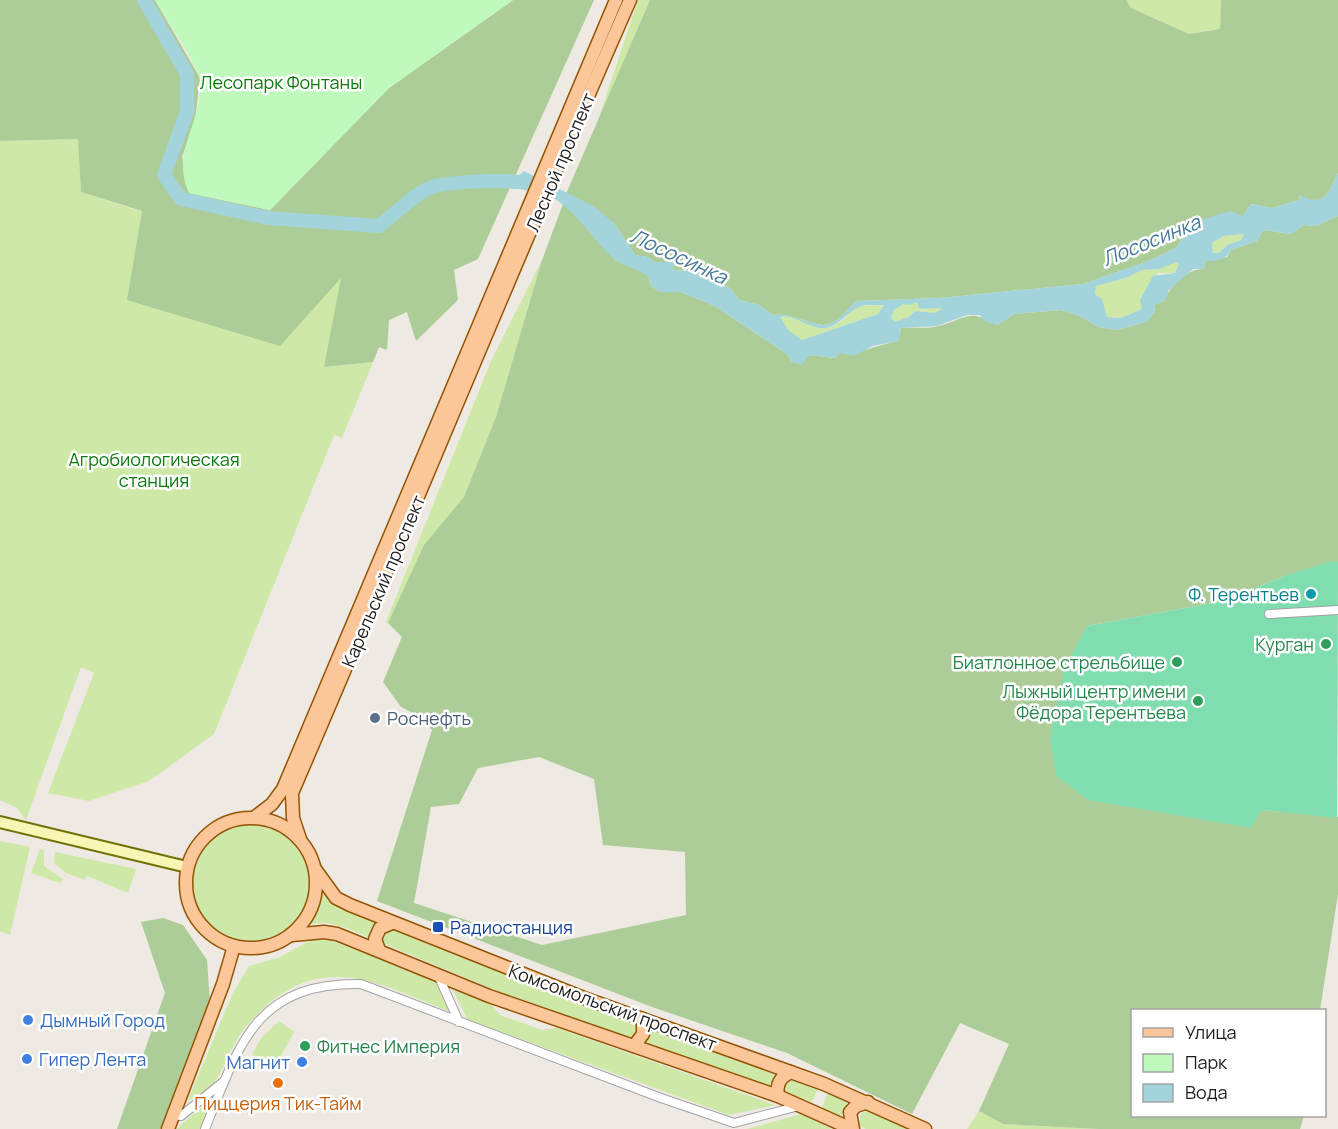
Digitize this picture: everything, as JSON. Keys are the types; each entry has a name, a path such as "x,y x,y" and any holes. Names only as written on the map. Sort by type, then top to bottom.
{"main road":[{"name":"Лесной проспект","path":"588,82 616,0"},
{"name":"Лесной проспект","path":"485,324 588,82 630,0"},
{"name":"Карельский проспект","path":"300,839 293,819 292,793 485,324"},
{"name":"Карельский проспект","path":"255,817 272,804 283,789 400,529"},
{"path":"255,817 283,825 300,839 315,869 316,889 302,923 292,935 270,946 252,949 234,946 217,939 202,926 189,904 186,890 187,867 195,848 212,830 236,819 255,817"},
{"name":"Комсомольский проспект","path":"315,869 336,898 392,923 643,1019 791,1072 868,1102 925,1129"},
{"path":"379,950 375,939 380,928 392,923"},
{"name":"Комсомольский проспект","path":"292,935 324,932 337,934 489,996 778,1096 852,1129"},
{"path":"168,1129 224,984 234,946"},
{"path":"634,1046 643,1034 643,1019"},
{"path":"778,1096 782,1076 791,1072"},
{"path":"852,1129 850,1112 856,1106 868,1102"}],"street":[{"path":"1269,614 1338,610"},
{"path":"0,822 187,867"},
{"path":"438,975 459,1022"},
{"path":"205,1129 236,1050 257,1022 288,998 320,985 361,984 734,1123 802,1106"},
{"path":"173,1115 181,1116 225,1081"}],"green space":[{"path":"0,0 155,0 200,78 195,121 182,157 189,193 270,210 389,88 513,0 594,0 478,259 454,270 458,300 416,341 407,312 389,320 387,350 379,347 373,362 324,367 341,278 280,346 127,300 142,211 81,192 78,139 0,141"},
{"name":"Лесопарк Фонтаны","path":"155,0 513,0 389,88 270,210 189,193 184,178 183,164 200,96 200,81 188,53"},
{"path":"638,0 650,0 597,123"},
{"path":"650,0 1126,0 1131,8 1189,34 1220,29 1221,0 1338,0 1338,173 1328,192 1320,199 1299,196 1300,200 1272,208 1251,204 1243,216 1194,222 1176,248 1146,262 1083,284 940,298 856,301 839,319 826,325 789,316 773,315 759,305 739,300 731,289 697,270 674,270 672,266 683,262 654,262 648,257 635,255 614,223 566,194"},
{"path":"1126,0 1221,0 1220,29 1189,34 1131,8"},
{"name":"Агробиологическая станция","path":"79,139 81,192 342,277 325,367 373,362 342,438 334,435 214,734 149,781 89,801 48,793 94,673 81,667 26,820 17,808 0,800 0,141"},
{"path":"563,204 569,206 615,260 640,269 649,277 650,285 660,292 681,292 715,306 787,354 792,362 810,355 835,358 839,353 862,351 898,341 901,328 935,327 968,316 980,317 997,325 1014,314 1061,310 1080,316 1099,327 1116,330 1146,322 1155,312 1154,305 1164,301 1175,284 1185,275 1204,269 1205,261 1227,257 1231,250 1257,241 1263,230 1291,234 1304,225 1316,226 1338,216 1338,562 1287,575 1223,601 1087,626 1262,810 1338,817 1338,894 1320,1009 1131,1009 1131,1117 1304,1117 1300,1129 1098,1129 1003,1124 979,1111 1009,1044 960,1023 912,1114 787,1053 652,1007 377,901 432,730 423,718 401,707 383,682 402,637 388,623 424,545 464,497 496,417 542,260","holes":["539,757 594,779 603,845 685,852 686,915 542,945 414,903 431,807 459,804 478,768"]},
{"path":"1244,234 1241,240 1227,245 1219,253 1213,253 1212,243 1224,236"},
{"path":"542,260 496,417 464,498 424,545 388,623 386,622 491,361"},
{"path":"1176,262 1179,264 1175,273 1158,273 1142,309 1121,318 1106,317 1102,299 1095,294 1096,286 1126,278 1141,270 1160,269"},
{"path":"917,302 924,310 938,307 943,309 934,313 915,311 909,317 895,322 890,318 901,306"},
{"path":"884,305 878,314 802,340 788,331 779,318 793,318 814,326 828,327 841,322 856,306"},
{"name":"Лыжный центр имени Фёдора Терентьева","path":"1333,561 1338,562 1337,818 1262,810 1251,828 1088,800 1056,776 1050,736 1065,667 1087,626 1223,601 1287,575"},
{"path":"250,823 273,827 292,840 305,859 309,882 305,905 292,924 273,937 250,941 227,937 208,924 195,905 191,882 195,859 208,840 227,827"},
{"path":"0,841 30,847 10,935 0,931"},
{"path":"40,849 44,850 44,866 63,879 60,883 31,873"},
{"path":"55,852 136,869 128,893 87,876 85,880 66,873 54,863"},
{"path":"322,889 333,903 349,912 508,976 780,1072 773,1079 772,1087 500,992 344,927 327,923 307,924 317,908"},
{"path":"163,918 183,925 207,960 210,1002 160,1129 117,1129 165,993 141,922"},
{"path":"328,939 437,982 449,1011 383,985 361,980 340,977 318,979 296,986 274,999 252,1020 238,1037 212,1085 198,1097 188,1100 233,993 249,966 280,957 311,940"},
{"path":"453,990 491,1004 500,1015 542,1030 557,1028 775,1105 729,1115 468,1020"},
{"path":"279,1021 294,1032 277,1063 252,1055 261,1038"},
{"path":"791,1077 818,1088 812,1102 783,1091 785,1083"},
{"path":"828,1092 847,1100 847,1109 840,1116 822,1108"},
{"path":"203,1106 208,1112 201,1129 176,1129"},
{"path":"868,1109 909,1129 866,1129 860,1126 860,1115"},
{"path":"979,1111 1003,1124 1098,1129 967,1129"},
{"path":"801,1114 832,1129 747,1129"}],"water":[{"path":"524,171 593,206 614,223 635,255 648,257 654,262 683,262 687,267 672,266 674,270 707,272 711,280 731,289 739,300 759,305 773,315 789,316 819,325 832,323 856,301 940,298 1083,284 1146,262 1176,248 1194,222 1230,211 1243,216 1251,204 1272,208 1300,200 1299,195 1308,199 1320,199 1328,192 1338,173 1338,216 1316,226 1304,225 1292,234 1263,230 1257,241 1231,250 1220,260 1205,261 1204,269 1193,269 1169,290 1164,301 1154,305 1155,312 1146,322 1116,330 1099,327 1080,316 1061,310 1014,314 997,325 984,321 980,315 967,315 937,326 901,328 898,341 873,346 853,356 839,353 835,358 810,355 801,365 792,362 787,354 715,306 681,292 660,292 650,285 649,277 645,274 613,258 570,210 558,201 544,193 529,189 511,189 518,176","holes":["1244,234 1241,240 1227,245 1219,253 1213,253 1212,243 1224,236","1176,262 1179,264 1175,273 1153,276 1140,300 1142,309 1121,318 1107,317 1102,299 1095,294 1096,286 1126,278 1142,270 1160,269","917,302 919,308 942,309 934,313 915,311 909,317 895,322 891,318 894,310 903,304 910,305","884,305 878,314 802,340 788,330 780,317 792,318 814,327 825,328 836,324 860,306"]}],"waterway":[{"name":"Лососинка","path":"144,0 187,74 187,112 164,175 181,199 268,218 379,226 414,197 435,186 496,181 532,185"}],"place":[{"name":"Ф. Терентьев","path":"1311,594"},
{"name":"Курган","path":"1326,644"},
{"name":"Биатлонное стрельбище","path":"1177,662"},
{"name":"Лыжный центр имени Фёдора Терентьева","path":"1198,701"},
{"name":"Роснефть","path":"375,718"},
{"name":"Радиостанция","path":"438,927"},
{"name":"Дымный Город","path":"28,1020"},
{"name":"Фитнес Империя","path":"305,1046"},
{"name":"Гипер Лента","path":"27,1059"},
{"name":"Магнит","path":"302,1062"},
{"name":"Пиццерия Тик-Тайм","path":"278,1083"}]}
